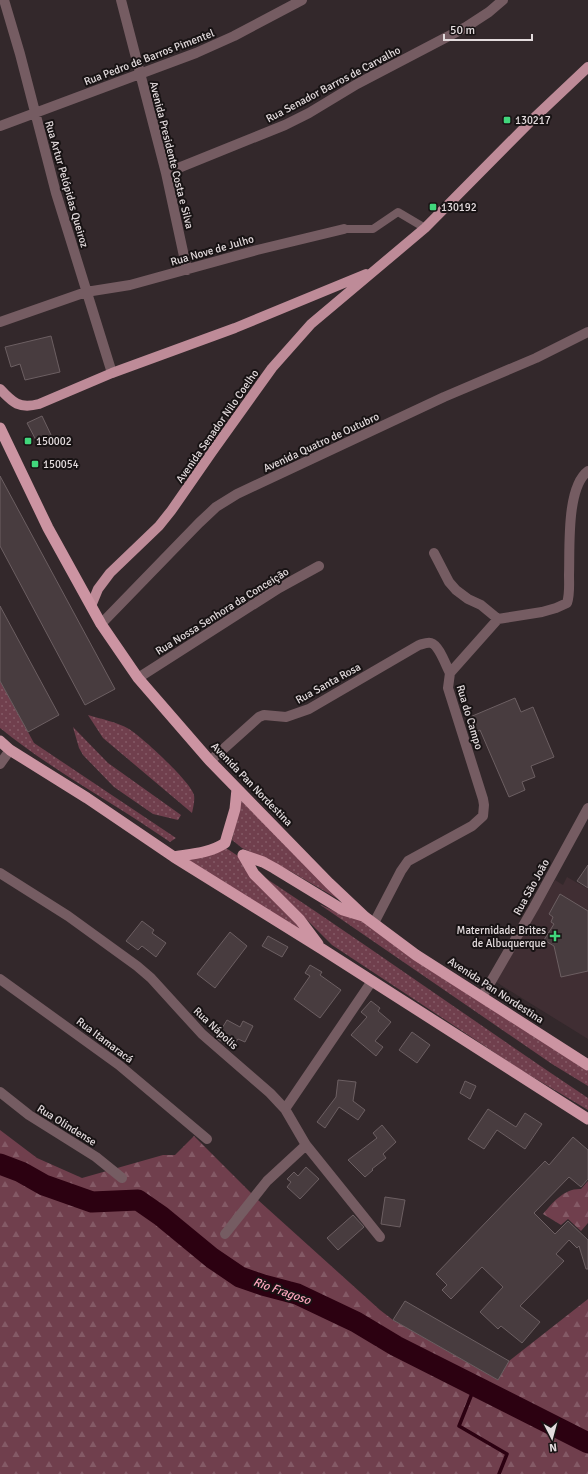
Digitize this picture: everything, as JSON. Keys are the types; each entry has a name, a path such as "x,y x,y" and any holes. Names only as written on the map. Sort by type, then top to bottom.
{"highway":[{"name":"Avenida Pan Nordestina","path":"0,428 48,528 100,624 138,678 210,761 329,883 369,920 416,955 588,1065"},
{"path":"0,741 10,750 87,798 174,857 322,949 588,1120"},
{"path":"174,857 207,851 225,843 235,809 237,790"},
{"path":"322,949 300,920 254,874 243,855 264,862 343,910 369,920"}],"main road":[{"name":"Avenida Senador Nilo Coelho","path":"91,606 98,589 110,573 159,526 282,356 311,324 425,228 533,119 588,67"},
{"name":"Avenida Senador Nilo Coelho","path":"0,389 11,401 19,406 39,404 112,373 235,328 375,270"}],"street":[{"name":"Rua Artur Pelópidas Queiroz","path":"4,0 20,54 56,194 112,373"},
{"name":"Avenida Presidente Costa e Silva","path":"120,0 166,173 187,270"},
{"name":"Rua Pedro de Barros Pimentel","path":"0,126 196,53 234,36 302,0"},
{"name":"Rua Senador Barros de Carvalho","path":"166,173 285,125 309,113 357,84 466,27 490,12 503,0"},
{"name":"Rua Nove de Julho","path":"0,322 86,292 130,285 257,250 344,229 373,229 398,212 425,228"},
{"name":"Avenida Quatro de Outubro","path":"100,624 199,523 216,507 237,494 444,398 536,358 588,332"},
{"path":"434,553 449,582 456,590 468,599 481,605 498,619 542,612 567,603 569,591 570,535 573,498 579,480 588,471"},
{"name":"Rua Nossa Senhora da Conceição","path":"138,678 279,588 319,566"},
{"name":"Rua do Campo","path":"369,920 408,861 472,826 483,816 483,799 448,688 448,681 450,673 498,619"},
{"name":"Rua Santa Rosa","path":"210,761 259,717 264,715 286,717 309,709 418,645 433,643 438,648 450,673"},
{"path":"0,764 10,750"},
{"name":"Rua São João","path":"482,997 534,907 588,808"},
{"name":"Rua Nápolis","path":"0,874 68,916 137,966 151,978 202,1034 270,1092 285,1109 306,1146 380,1237"},
{"name":"Rua Itamaracá","path":"0,979 119,1064 192,1124 207,1139"},
{"path":"285,1109 372,981"},
{"name":"Rua Olindense","path":"0,1092 34,1119 96,1157 122,1178"},
{"path":"225,1234 267,1181 306,1146"}],"shaded area":[{"name":"Maternidade Brites de Albuquerque","path":"567,877 588,889 588,1039 496,982 555,880 563,885"}],"green space":[{"path":"0,681 34,743 176,838 170,842 62,773 20,744 0,728"},
{"path":"88,715 129,729 154,750 191,788 194,795 192,813 103,738"},
{"path":"73,727 108,763 181,815 178,820 153,814 114,787 83,755 79,748"},
{"path":"242,794 338,899 290,871 242,848 232,840"},
{"path":"226,848 241,858 307,934 184,859"},
{"path":"264,877 588,1098 588,1110 521,1070 332,945"},
{"path":"319,904 341,914 364,921 487,1005 588,1071 588,1086 552,1064"},
{"path":"0,1130 37,1158 82,1178 163,1155 175,1155 194,1136 258,1200 380,1310 393,1320 498,1380 509,1361 588,1299 588,1474 0,1474"},
{"path":"588,1181 588,1223 581,1231 568,1219 561,1225 543,1214 565,1193 575,1189 581,1189"}],"building":[{"path":"51,336 60,372 25,380 20,364 11,367 5,347"},
{"path":"42,416 52,437 38,444 27,423"},
{"path":"0,476 115,689 85,705 0,546"},
{"path":"0,606 59,715 28,732 0,681"},
{"path":"515,698 521,712 533,707 554,757 531,766 535,777 522,782 525,790 509,797 480,730 476,732 470,717"},
{"path":"588,865 588,888 577,881"},
{"path":"560,894 588,911 588,971 561,977 554,946 544,940 554,924 551,922 553,917 549,914"},
{"path":"142,921 154,930 152,933 166,943 156,957 142,946 138,950 126,941"},
{"path":"230,932 247,946 215,988 197,974"},
{"path":"268,936 288,947 282,957 262,946"},
{"path":"310,965 322,972 320,975 341,990 320,1018 294,999 310,976 305,973"},
{"path":"371,1001 380,1008 378,1011 391,1022 375,1041 383,1047 376,1056 351,1035 367,1017 361,1012"},
{"path":"227,1020 240,1027 243,1021 253,1026 245,1042 238,1039 235,1043 228,1039 226,1044 216,1038"},
{"path":"412,1032 430,1045 417,1063 399,1050"},
{"path":"338,1080 356,1082 353,1101 365,1110 358,1120 339,1107 325,1128 317,1122 336,1097"},
{"path":"465,1081 476,1086 470,1099 460,1093"},
{"path":"488,1109 516,1127 525,1113 542,1124 525,1149 497,1130 484,1149 468,1139"},
{"path":"382,1125 396,1142 383,1154 386,1158 372,1169 373,1170 365,1177 348,1160 377,1138 373,1133"},
{"path":"573,1137 588,1150 588,1179 581,1187 569,1177 534,1213 555,1234 568,1221 588,1240 588,1269 586,1269 579,1246 577,1248 569,1240 556,1254 564,1261 520,1306 540,1322 522,1343 501,1326 498,1329 480,1312 503,1287 482,1267 451,1299 442,1290 447,1285 436,1274 545,1161 549,1165"},
{"path":"306,1167 319,1179 300,1199 287,1187 291,1182 287,1179 294,1172 298,1176"},
{"path":"385,1197 405,1200 400,1227 381,1224"},
{"path":"353,1215 364,1227 338,1250 327,1238"},
{"path":"405,1301 509,1361 498,1380 393,1320"}],"waterway":[{"name":"Rio Fragoso","path":"0,1164 21,1172 44,1185 92,1202 138,1200 161,1216 212,1258 240,1277 297,1294 356,1322 396,1346 588,1443"},
{"path":"475,1386 459,1426 507,1454 499,1474"}],"place":[{"name":"130217","path":"507,120"},
{"name":"130192","path":"433,207"},
{"name":"150002","path":"28,441"},
{"name":"150054","path":"35,464"},
{"name":"Maternidade Brites de Albuquerque","path":"555,936"}]}
